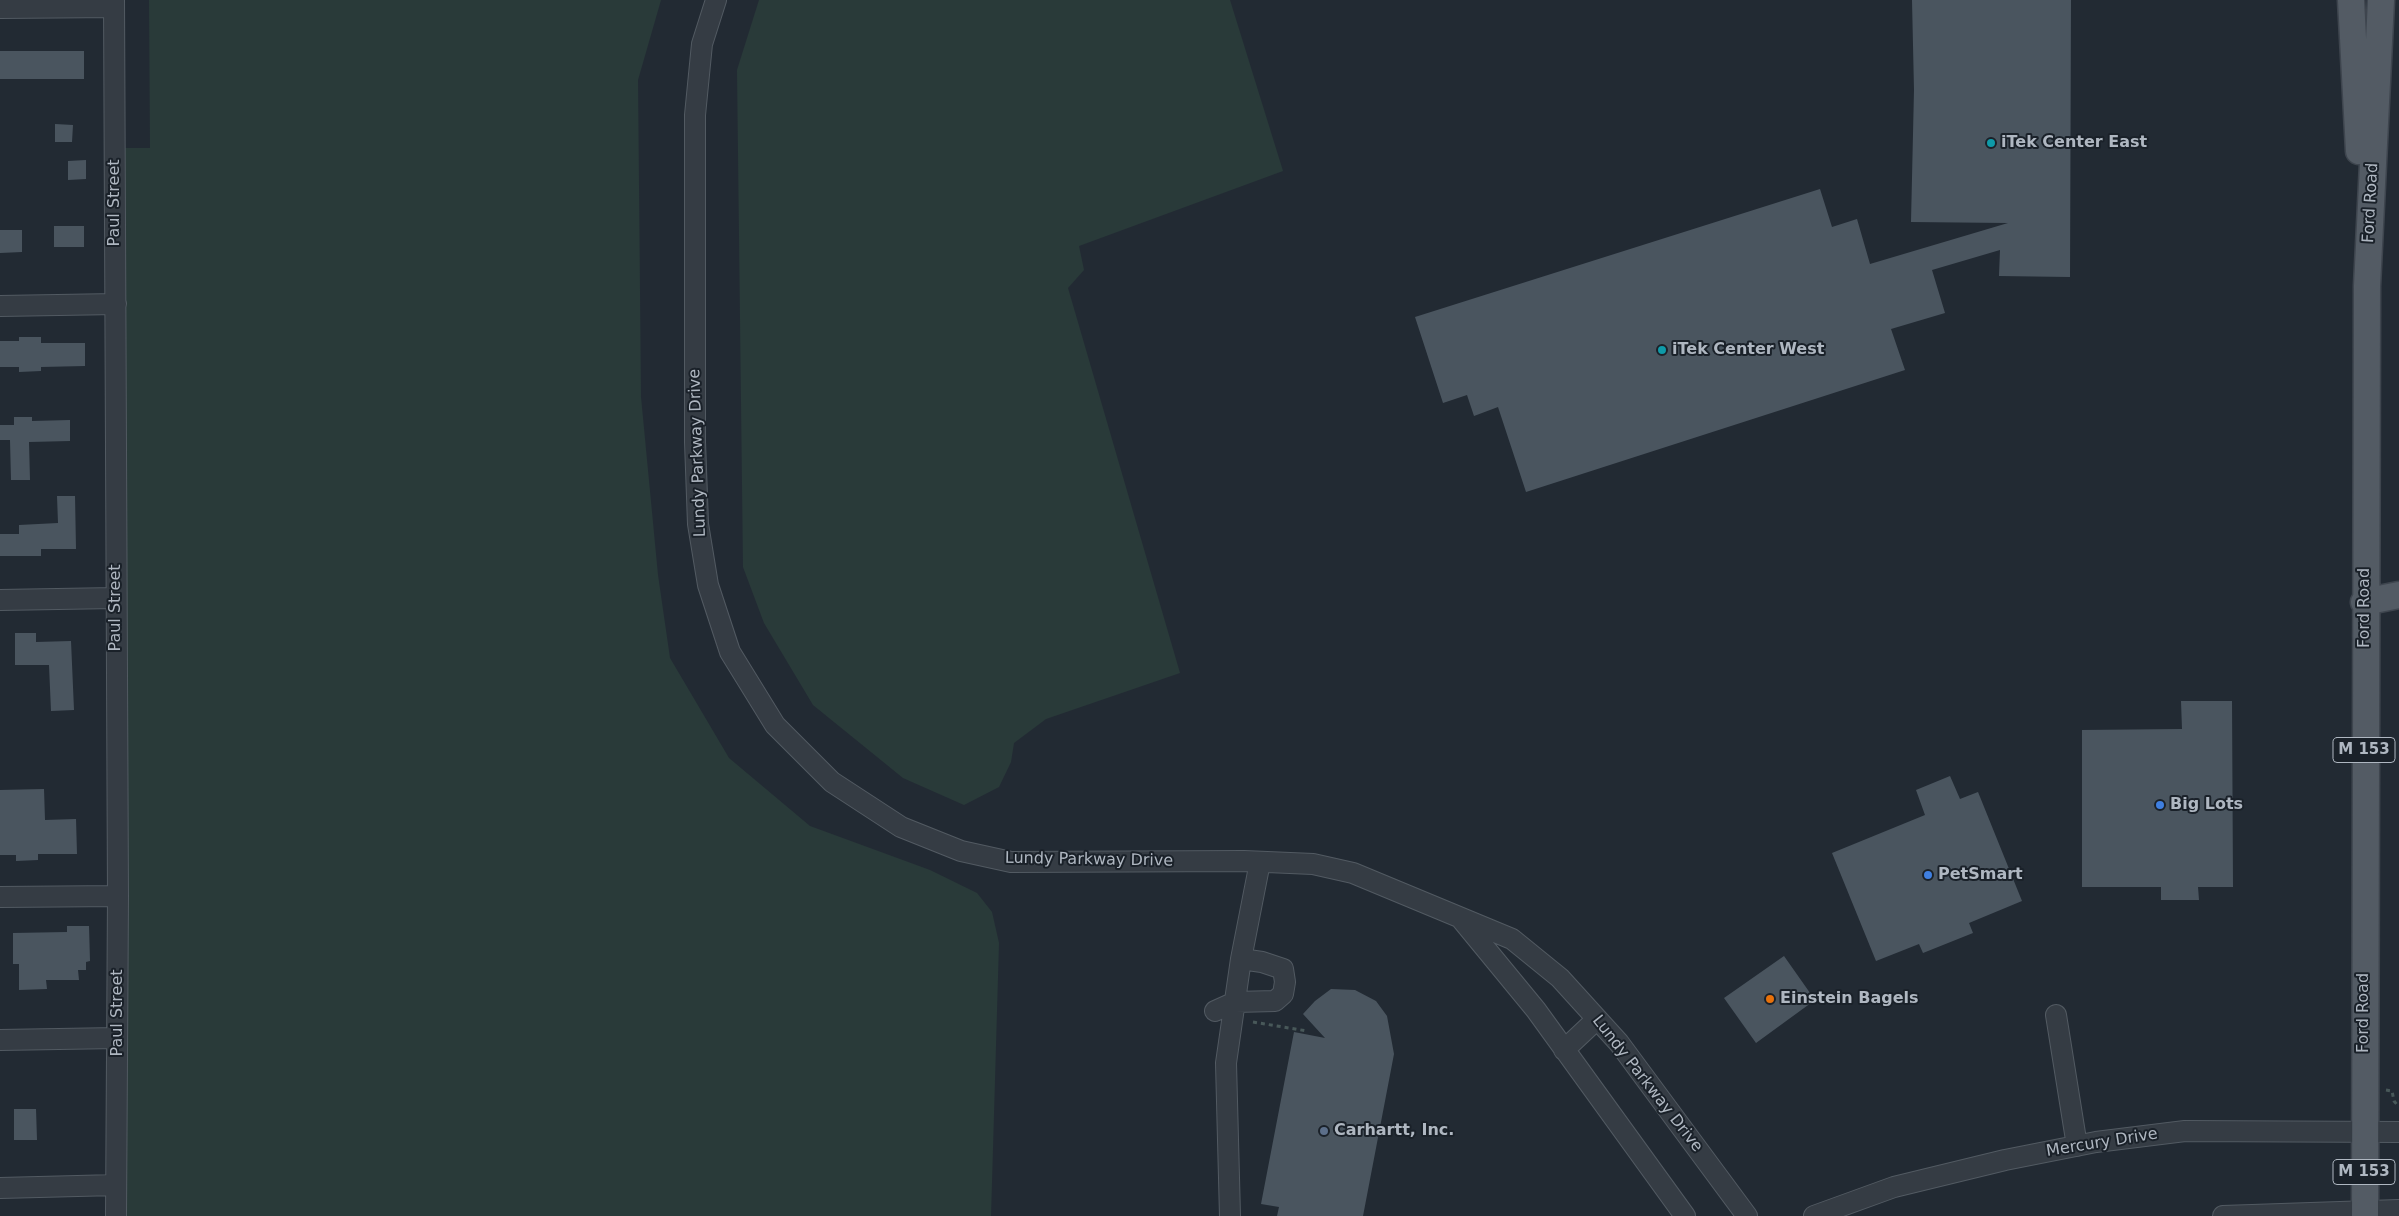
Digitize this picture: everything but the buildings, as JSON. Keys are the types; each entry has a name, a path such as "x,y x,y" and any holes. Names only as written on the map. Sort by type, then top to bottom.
{"main road":[{"path":"2350,0 2367,286"},
{"name":"Ford Road","path":"2365,1214 2364,602 2367,286 2381,0"},
{"path":"2364,602 2399,595"}],"street":[{"name":"Lundy Parkway Drive","path":"716,0 702,44 695,115 695,422 698,524 708,585 730,652 775,725 832,782 900,827 961,851 1011,862 1260,862 1313,864 1353,873 1512,940 1560,978 1619,1043 1747,1216"},
{"path":"0,8 114,4"},
{"name":"Paul Street","path":"114,4 115,598 118,896 116,1216"},
{"path":"0,306 116,304"},
{"path":"0,600 115,598"},
{"path":"1230,1216 1226,1063 1241,959 1260,862"},
{"path":"0,897 118,896"},
{"name":"Lundy Parkway Drive","path":"1460,917 1536,1010 1685,1216"},
{"path":"1215,1011 1234,1002 1275,1001 1283,994 1283,969 1262,962 1241,959"},
{"path":"2056,1015 2077,1146"},
{"path":"1564,1050 1597,1019"},
{"path":"0,1040 117,1038"},
{"name":"Mercury Drive","path":"1814,1216 1894,1187 2077,1146 2185,1131 2399,1132"},
{"path":"0,1188 116,1185"},
{"path":"2223,1216 2365,1214 2399,1210"}],"path":[{"path":"2386,1090 2392,1091 2394,1101 2399,1107"}],"shaded area":[{"path":"149,0 661,0 638,80 641,397 658,575 670,658 729,758 810,826 930,870 977,893 992,912 999,943 991,1216 125,1216 124,148 150,148"},
{"path":"759,0 1230,0 1283,171 1079,246 1084,270 1068,288 1180,673 1046,719 1014,743 1011,762 999,787 964,805 903,778 813,705 764,623 743,567 737,70"}],"place":[{"name":"iTek Center East","path":"1991,143"},
{"name":"iTek Center West","path":"1662,350"},
{"name":"Big Lots","path":"2160,805"},
{"name":"PetSmart","path":"1928,875"},
{"name":"Einstein Bagels","path":"1770,999"},
{"name":"Carhartt, Inc.","path":"1324,1131"}]}
